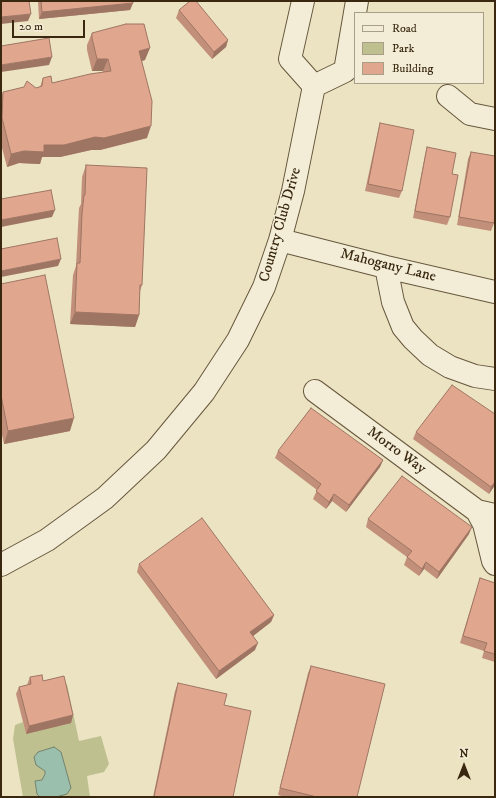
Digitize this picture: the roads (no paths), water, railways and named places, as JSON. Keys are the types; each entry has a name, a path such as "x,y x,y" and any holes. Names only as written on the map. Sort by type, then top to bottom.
{"street":[{"path":"303,1 290,59 314,86 345,72 354,19"},
{"path":"355,12 357,1"},
{"name":"Country Club Drive","path":"1,565 47,540 105,498 156,450 204,392 238,340 264,287 280,240 293,191 314,86"},
{"path":"448,96 470,114 495,119"},
{"name":"Mahogany Lane","path":"280,240 386,267 495,292"},
{"path":"386,267 393,302 403,327 413,339 430,355 450,367 475,376 495,379"},
{"name":"Morro Way","path":"315,391 486,513 484,524 495,564"}]}
